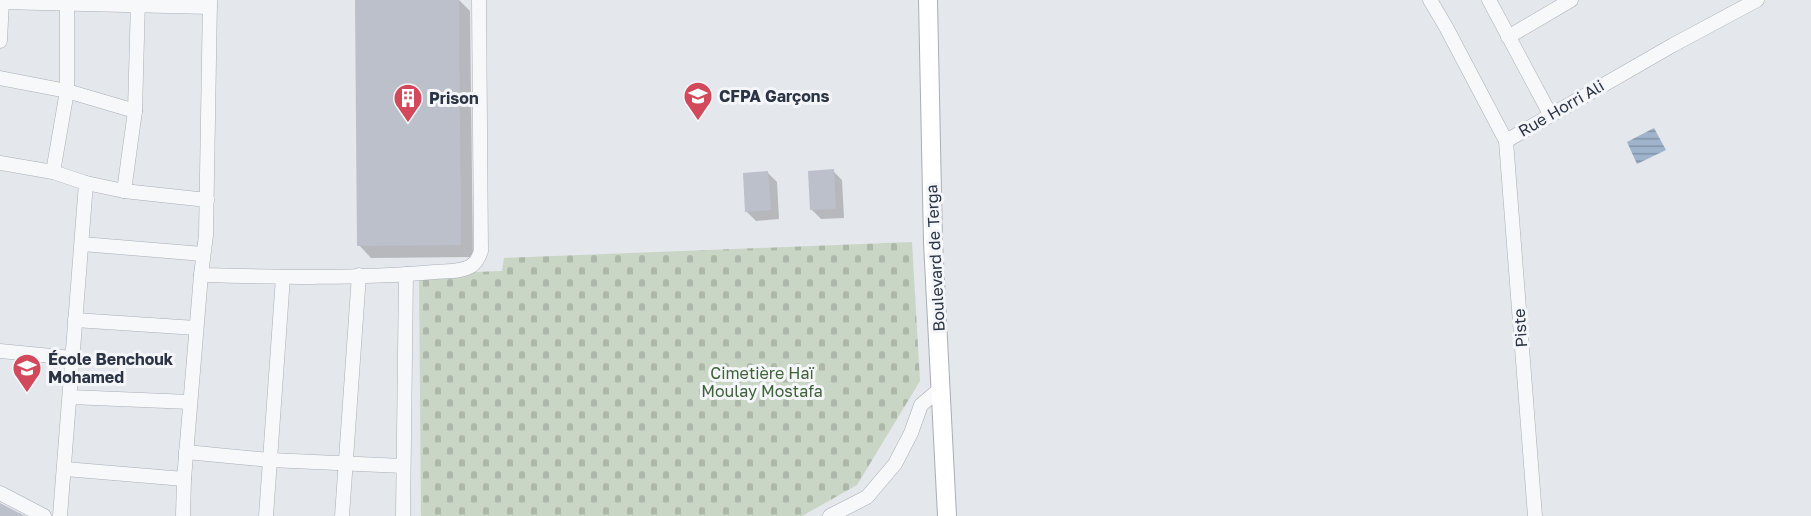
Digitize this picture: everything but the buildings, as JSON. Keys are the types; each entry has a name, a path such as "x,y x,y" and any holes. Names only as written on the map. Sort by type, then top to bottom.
{"main road":[{"name":"Boulevard de Terga","path":"928,0 933,242 947,516"}],"street":[{"path":"201,275 283,277 406,274 470,267 478,259 481,251 479,0"},
{"name":"Rue Horri Ali","path":"1430,0 1506,141 1672,45 1757,0"},
{"path":"1489,0 1550,114"},
{"path":"1508,37 1571,0"},
{"path":"0,40 1,1 210,4 206,235 196,328 183,516"},
{"path":"53,172 67,91 67,2"},
{"path":"124,191 135,111 138,3"},
{"path":"0,78 67,91 135,111"},
{"name":"Piste","path":"1506,141 1535,516"},
{"path":"0,163 53,172 86,183 124,191 207,200"},
{"path":"60,516 86,183"},
{"path":"82,244 203,254"},
{"path":"342,516 359,274"},
{"path":"403,516 406,274"},
{"path":"266,516 283,277"},
{"path":"75,320 196,328"},
{"path":"0,351 72,358"},
{"path":"830,516 867,497 895,464 911,433 921,405 940,389"},
{"path":"70,397 190,402"},
{"path":"186,452 270,460 403,466"},
{"path":"65,469 184,479"},
{"path":"0,493 44,516"}],"green space":[{"name":"Cimetière Haï Moulay Mostafa","path":"912,242 920,381 857,485 802,516 421,516 419,274 502,271 504,258"}],"water":[{"path":"1654,128 1666,150 1637,164 1627,142"}],"place":[{"name":"CFPA Garçons","path":"698,122"},
{"name":"Prison","path":"408,124"},
{"name":"École Benchouk Mohamed","path":"27,394"}]}
